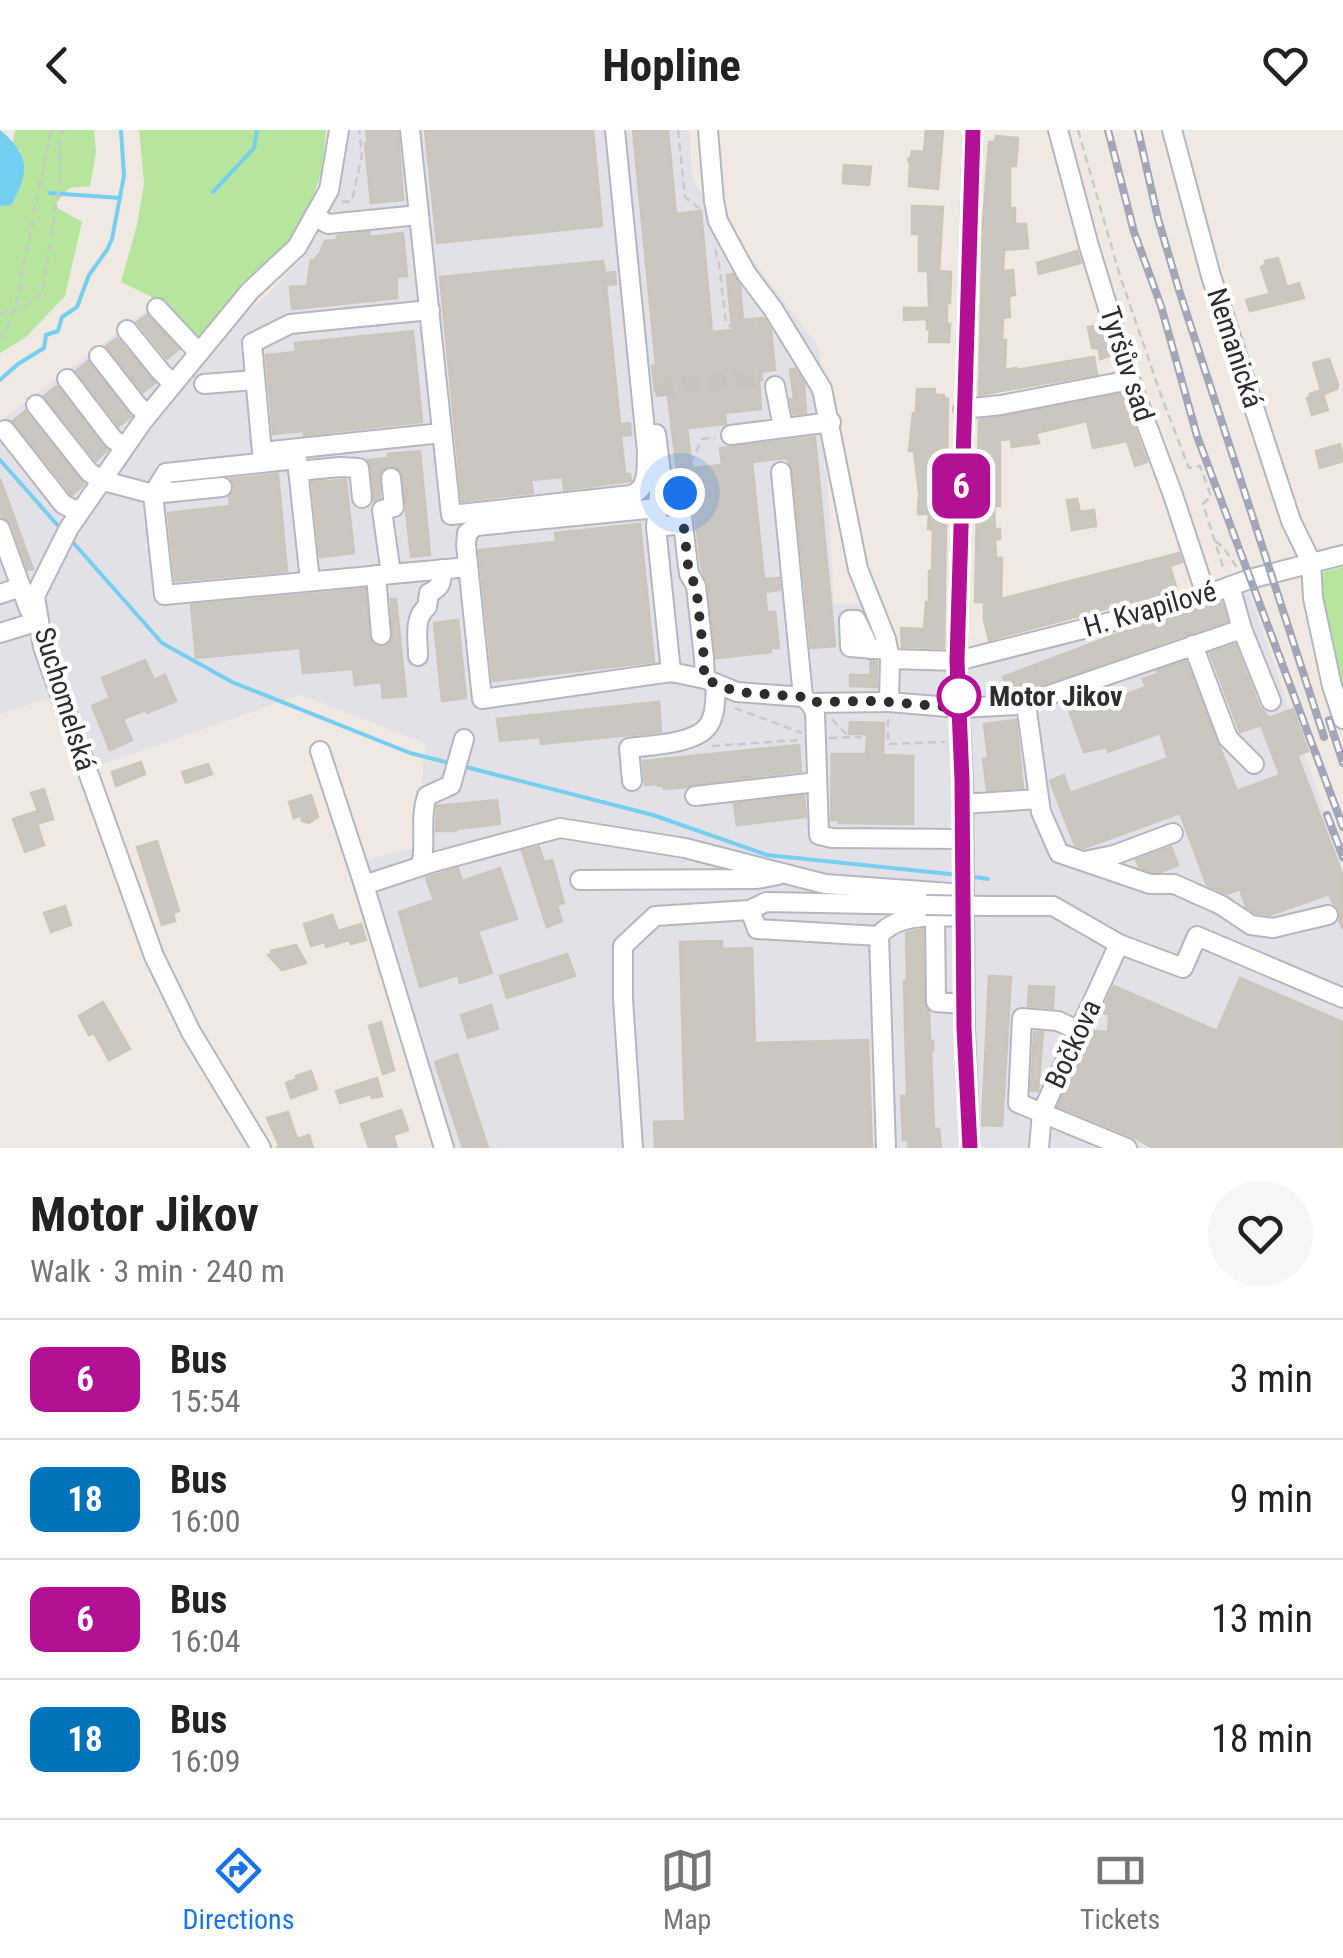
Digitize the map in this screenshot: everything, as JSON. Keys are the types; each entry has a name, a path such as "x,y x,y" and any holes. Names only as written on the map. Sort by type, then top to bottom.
{"street":[{"name":"Suchomelská","path":"261,1148 191,1032 154,956 43,647 36,596 70,526 148,414 250,291 297,247 329,190 339,130"},
{"path":"410,130 451,515 632,495 645,484 644,418 648,389 615,130"},
{"path":"708,130 718,221 746,273 822,389 858,569 883,653 889,702"},
{"path":"970,1148 957,661 973,130"},
{"name":"Tyršův sad","path":"1058,130 1130,380 1206,595"},
{"name":"Nemanická","path":"1172,130 1212,276 1292,522 1311,562 1313,598 1343,719"},
{"path":"314,216 328,224 420,215"},
{"path":"157,308 199,353"},
{"path":"430,310 290,324 252,343 262,452 442,433"},
{"path":"128,330 174,384"},
{"path":"99,356 148,414"},
{"path":"416,361 436,359"},
{"path":"67,380 113,439 124,447"},
{"path":"204,384 256,380"},
{"path":"963,409 1130,380"},
{"path":"769,382 783,428"},
{"path":"36,405 89,472 100,480 153,494 222,487"},
{"path":"644,418 655,430 660,460 656,518 671,672"},
{"path":"731,435 830,422"},
{"path":"5,430 64,504 70,526"},
{"path":"310,581 297,459 166,473 153,494 164,594 310,581 383,574 442,569 468,566"},
{"path":"298,471 359,468 362,498"},
{"path":"781,472 814,712 819,835 962,838"},
{"path":"382,635 382,510 394,507 391,478"},
{"path":"632,781 629,748 693,738 707,727 714,712 696,586 689,574 680,493"},
{"path":"683,524 656,518 476,526 467,533 482,699 671,672 712,688 811,701 960,708 1026,704 1242,628"},
{"path":"0,529 4,552 29,610 39,621 0,633"},
{"name":"H. Kvapilové","path":"883,653 957,661 1343,556"},
{"path":"418,656 418,621 427,608 429,594 442,582 442,569"},
{"path":"1238,584 1242,628 1271,701"},
{"path":"0,594 21,586"},
{"path":"1193,646 1228,738 1254,764"},
{"path":"1026,704 1041,812 1059,852 1150,884 1174,884 1220,905 1250,925 1273,928 1328,915"},
{"path":"320,751 444,1148"},
{"path":"420,866 427,796 451,785 460,755"},
{"path":"696,796 817,782"},
{"path":"962,804 1039,799"},
{"path":"364,885 560,828 685,848 825,884 964,880"},
{"path":"1083,861 1114,855 1173,833"},
{"path":"580,880 758,879 784,874"},
{"path":"633,1148 623,946 655,916 750,910 766,902 964,916"},
{"path":"886,1148 879,936 887,926 930,911 1053,906 1119,944 1183,968 1197,936 1343,998"},
{"path":"750,910 758,929 879,936"},
{"path":"930,911 936,1002 964,1004"},
{"name":"Bočkova","path":"1039,1148 1042,1112 1119,944"},
{"path":"1079,1032 1058,1021 1022,1018 1018,1103 1127,1148"}],"path":[{"path":"0,339 15,308 51,130"},
{"path":"0,314 36,302 42,291 61,175 59,138 64,130"},
{"path":"341,203 352,201 362,156 359,130"},
{"path":"678,130 685,197 704,216"},
{"path":"1078,130 1120,276 1162,398 1189,468 1200,466 1211,496 1203,504 1214,540 1238,584"},
{"path":"714,248 726,322 730,326 757,323 769,382"},
{"path":"660,460 693,458 702,439 731,435"},
{"path":"1214,540 1223,547 1238,584"},
{"path":"712,688 816,738"},
{"path":"811,701 848,736"},
{"path":"889,702 888,744 952,742"},
{"path":"700,733 712,746 862,737"}],"shaded area":[{"path":"335,130 689,130 693,181 820,349 834,604 868,603 888,662 972,664 1249,592 1343,866 1343,1148 433,1148 355,862 417,848 425,743 300,695 92,768 66,692 0,714 0,421 164,298 196,337 144,406 40,594 160,409 226,331 305,255"}],"green space":[{"path":"15,130 94,130 96,152 90,186 69,188 54,206 82,222 65,296 26,337 0,353 0,206 11,204 21,152 13,143"},
{"path":"139,130 326,130 322,170 301,233 197,344 150,296 121,282 144,183"},
{"path":"1343,567 1343,709 1312,575"}],"water":[{"path":"0,130 22,156 24,173 11,205 0,206"}],"building":[{"path":"366,130 398,130 403,200 371,203"},
{"path":"425,130 593,130 602,226 437,243"},
{"path":"633,130 668,130 676,214 701,211 712,332 732,330 727,275 733,274 740,285 743,320 764,318 771,330 775,370 761,372 761,409 725,413 726,424 687,428 692,468 722,465 720,448 815,437 835,646 811,648 793,471 787,458 752,462 764,579 779,578 780,590 765,592 767,612 775,612 779,648 716,658 692,492 684,481 673,483 673,470 677,470 667,389 655,391 652,366 656,366"},
{"path":"926,130 943,130 938,189 909,186 908,159 912,151 924,152"},
{"path":"996,136 1018,138 1016,166 1010,166 1010,208 1015,208 1015,224 1026,224 1028,248 1004,250 1003,271 1013,270 1015,295 1009,296 1010,317 1003,318 1005,370 1094,357 1097,374 979,395 983,223 989,142 995,142"},
{"path":"844,165 871,167 869,185 843,183"},
{"path":"912,206 943,207 939,271 951,272 947,303 949,342 929,342 927,319 904,320 904,308 929,308 928,271 919,271 919,234 912,234"},
{"path":"369,232 370,237 403,233 407,276 397,277 397,298 292,309 290,287 307,286 311,260 320,253 325,241"},
{"path":"1077,251 1081,263 1039,274 1037,263"},
{"path":"1278,258 1287,287 1299,283 1304,298 1250,311 1246,300 1270,294 1261,267 1266,265 1265,261"},
{"path":"603,261 605,273 615,272 616,284 606,285 620,424 630,423 631,435 621,436 625,474 630,474 631,481 564,490 563,477 531,480 533,493 462,501 440,277"},
{"path":"147,315 179,349 167,359 137,322"},
{"path":"1100,325 1109,356 1100,359 1099,349 1092,348 1088,327"},
{"path":"413,331 422,422 304,435 304,431 273,434 266,355 296,352 295,343"},
{"path":"117,338 155,383 143,392 106,346"},
{"path":"1329,359 1337,389 1323,394 1328,410 1312,415 1307,398 1321,390 1313,363"},
{"path":"88,361 131,416 119,426 76,371"},
{"path":"790,369 795,369 804,383 806,413 793,414"},
{"path":"57,386 107,450 96,461 44,396"},
{"path":"917,389 935,389 935,395 948,399 944,648 902,647 901,628 924,629 932,571 933,530 928,529 929,514 918,514 914,451 909,451"},
{"path":"1122,394 1147,462 1135,466 1127,441 1093,448 1087,421 1036,433 1039,443 1012,447 1011,439 1000,440 1000,506 994,506 995,530 1000,529 1000,539 995,540 996,558 1002,558 1001,599 1179,553 1182,562 1170,566 1177,590 989,640 984,602 975,602 979,420"},
{"path":"25,411 84,484 72,495 13,421"},
{"path":"1340,444 1343,461 1320,468 1316,451"},
{"path":"420,451 430,555 411,557 402,472 395,466 383,469 379,478 380,498 374,501 368,460"},
{"path":"278,474 287,571 175,581 168,513 230,506 234,487 231,479"},
{"path":"0,479 33,569 28,570 12,525 2,517"},
{"path":"346,480 354,553 320,557 312,482"},
{"path":"1077,499 1080,512 1094,510 1096,526 1072,530 1067,500"},
{"path":"640,524 654,662 493,681 479,550 556,542 555,533"},
{"path":"365,589 369,636 377,647 387,646 393,639 391,599 396,599 406,696 383,698 381,682 355,685 353,669 303,673 300,648 196,658 191,605"},
{"path":"1222,603 1227,621 1018,693 1008,692 1003,677 1133,628"},
{"path":"458,620 466,698 442,701 434,623"},
{"path":"1235,645 1259,706 1269,718 1293,709 1308,751 1297,755 1343,876 1343,929 1340,911 1329,894 1270,915 1246,907 1240,889 1227,894 1207,885 1180,813 1084,848 1075,845 1050,781 1064,775 1070,793 1168,758 1160,733 1108,752 1106,747 1084,752 1067,705 1098,693 1103,703 1146,687 1143,679 1186,661 1237,791 1280,775 1261,725 1240,732 1210,653"},
{"path":"145,660 154,680 165,675 176,701 123,719 132,740 110,750 92,706 110,698 102,678"},
{"path":"870,661 877,662 877,687 850,686 850,675 871,675"},
{"path":"659,702 661,732 541,744 540,737 500,741 497,719"},
{"path":"1016,720 1023,788 987,790 984,724"},
{"path":"850,722 884,723 883,755 913,756 913,824 831,820 832,754 866,754 867,734 849,734"},
{"path":"799,745 801,771 687,787 664,789 657,784 645,785 643,761"},
{"path":"141,762 145,774 116,786 112,772"},
{"path":"208,764 212,774 186,783 182,772"},
{"path":"44,789 53,819 37,824 44,845 25,852 13,819 38,811 31,793"},
{"path":"311,795 318,817 309,823 302,821 301,815 294,818 289,802"},
{"path":"804,796 806,817 737,825 734,804"},
{"path":"497,800 500,824 436,831 437,806"},
{"path":"157,841 179,911 173,913 175,921 162,925 137,847"},
{"path":"539,847 544,862 552,860 564,903 557,905 562,921 547,927 522,851"},
{"path":"1171,847 1178,865 1161,872 1139,867 1136,860"},
{"path":"458,868 462,881 500,868 517,919 478,931 492,973 460,983 458,975 420,987 399,912 434,900 426,878"},
{"path":"65,906 71,925 51,932 44,913"},
{"path":"332,915 338,931 361,924 366,940 311,946 304,924"},
{"path":"923,929 924,1002 933,1041 934,1129 939,1129 941,1148 908,1148 908,1140 903,1140 901,1096 907,1096 906,933"},
{"path":"722,941 722,949 752,948 755,1043 868,1040 872,1148 655,1148 654,1122 685,1121 680,942"},
{"path":"296,945 306,963 282,970 268,955 271,951"},
{"path":"567,954 575,976 507,998 500,976"},
{"path":"989,976 1011,977 1002,1126 982,1125"},
{"path":"1240,978 1343,1022 1343,1148 1153,1148 1058,1106 1093,1031 1108,1032 1109,1014 1101,1013 1114,986 1217,1031"},
{"path":"1029,986 1054,987 1053,1008 1028,1006"},
{"path":"103,1002 130,1049 109,1060 79,1016"},
{"path":"491,1005 498,1029 468,1038 461,1015"},
{"path":"381,1022 394,1070 383,1074 369,1026"},
{"path":"1034,1032 1043,1032 1038,1091 1031,1091"},
{"path":"457,1054 488,1148 463,1148 435,1062"},
{"path":"311,1071 317,1089 291,1098 286,1083"},
{"path":"377,1078 382,1096 372,1098 371,1094 340,1103 336,1091"},
{"path":"401,1110 408,1130 393,1135 397,1148 369,1148 361,1124"},
{"path":"288,1112 297,1139 309,1135 313,1148 277,1148 267,1118"}],"waterway":[{"path":"0,380 44,348 46,335 58,331 62,317 77,307 89,275 107,250 124,176 121,130"},
{"path":"213,192 254,148 257,130"},
{"path":"50,193 120,198"},
{"path":"0,460 60,528"},
{"path":"70,539 162,643 232,682 410,753 453,764"},
{"path":"462,766 653,815 767,855 959,875"},
{"path":"968,876 988,879"}],"tunnel":[{"path":"655,388 757,378"}],"railway":[{"path":"1108,130 1134,232 1161,306 1197,436 1343,827"},
{"path":"1138,130 1179,290 1324,737"},
{"path":"1329,720 1343,763"},
{"path":"1327,815 1343,857"}],"bus line":[{"name":"6","path":"970,1148 957,661 973,130"}],"place":[{"name":"Motor Jikov","path":"959,696"}],"route":[{"path":"680,493 689,574 696,586 704,679 737,692 803,697 810,702 877,701 960,708 959,696"}]}
